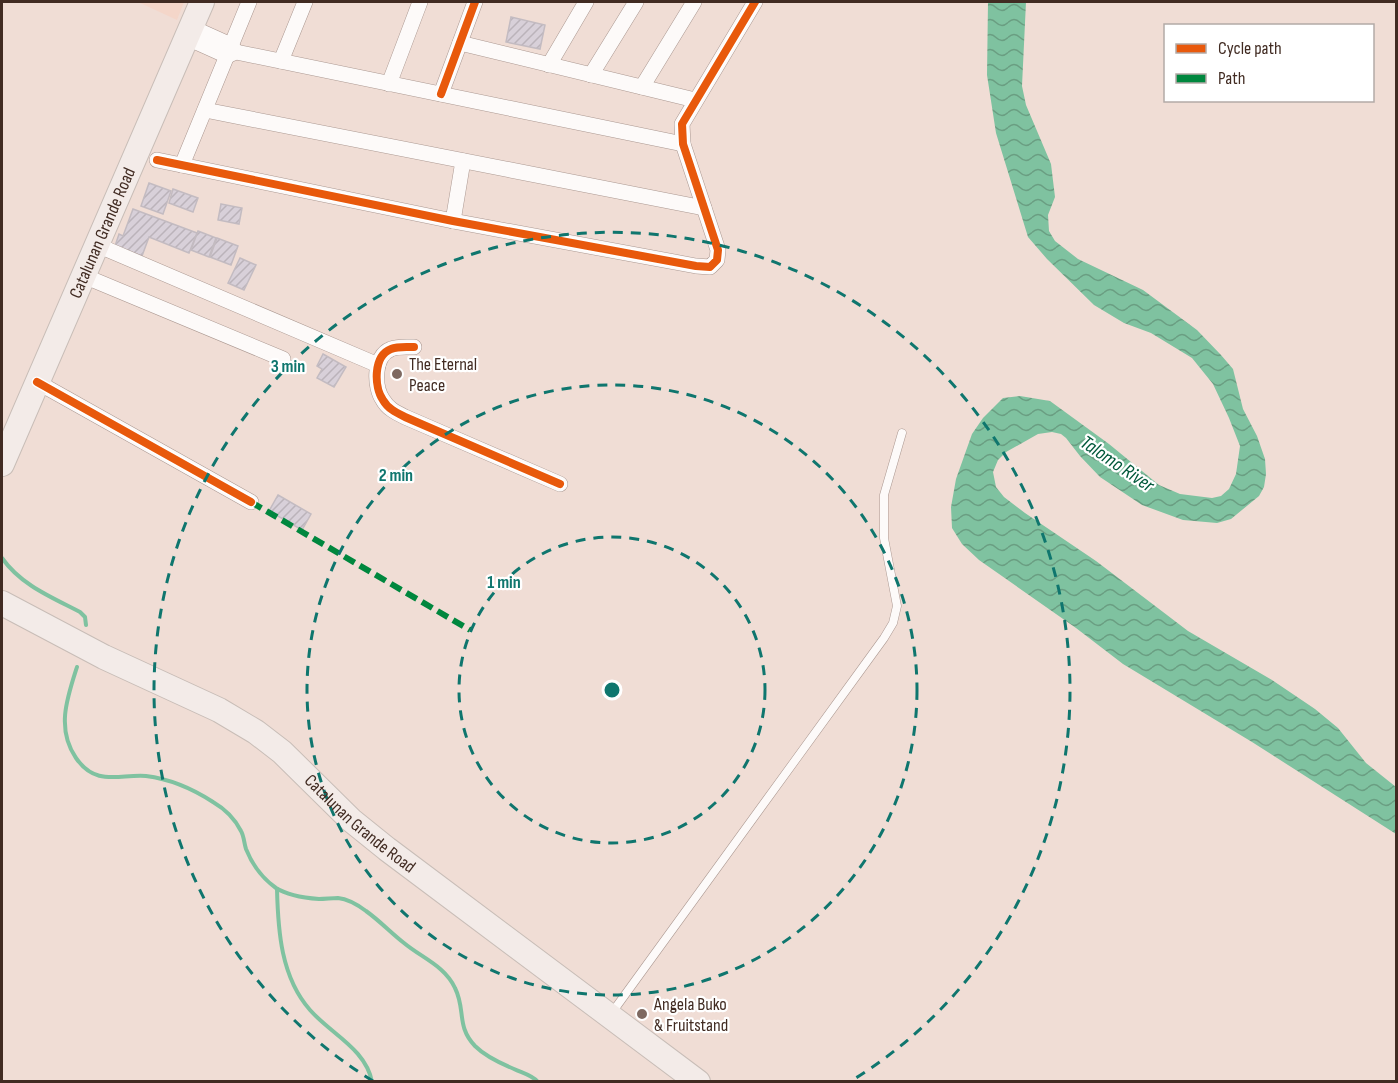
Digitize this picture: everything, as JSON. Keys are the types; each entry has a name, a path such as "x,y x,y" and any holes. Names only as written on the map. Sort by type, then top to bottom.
{"main road":[{"name":"Catalunan Grande Road","path":"2,464 202,2"},
{"name":"Catalunan Grande Road","path":"2,603 104,657 219,710 269,742 297,766 351,820 387,849 698,1082"}],"street":[{"path":"182,165 231,51 249,2"},
{"path":"281,61 305,2"},
{"path":"389,84 420,2"},
{"path":"441,94 475,2"},
{"path":"549,65 586,2"},
{"path":"591,75 636,2"},
{"path":"642,87 694,2"},
{"path":"157,160 453,221 704,267 714,264 718,256 682,144 682,124 755,2"},
{"path":"189,32 231,51 682,144"},
{"path":"460,43 695,100"},
{"path":"205,110 704,208"},
{"path":"453,221 463,161"},
{"path":"97,245 378,366"},
{"path":"84,276 283,359"},
{"path":"414,346 390,349 385,353 378,366 378,388 381,399 395,412 560,484"},
{"path":"37,382 251,502"}],"lane":[{"path":"610,1015 893,624 897,606 884,538 884,495 902,433"}],"shaded area":[{"path":"138,2 184,2 177,20"}],"water":[{"name":"Talomo River","path":"988,2 1026,2 1022,86 1026,105 1051,164 1055,197 1048,215 1049,231 1055,241 1078,259 1143,290 1197,330 1221,355 1233,369 1243,409 1257,436 1265,459 1266,474 1264,487 1259,496 1231,519 1217,523 1183,520 1142,505 1100,477 1066,438 1052,432 1038,434 1006,452 998,460 993,472 996,487 1004,497 1025,513 1096,561 1188,631 1272,680 1315,709 1338,728 1366,763 1396,787 1396,834 1252,742 1123,664 979,560 962,544 952,528 951,507 956,479 972,434 983,418 1003,398 1020,396 1050,401 1109,444 1159,485 1180,494 1212,498 1221,496 1229,489 1236,474 1240,446 1213,384 1192,358 1151,333 1124,323 1094,305 1028,237 996,133 987,75"}],"building":[{"path":"511,17 545,25 540,49 506,42"},
{"path":"149,183 171,191 163,214 141,206"},
{"path":"173,189 198,198 193,212 169,203"},
{"path":"221,204 242,208 239,224 218,220"},
{"path":"133,209 197,233 189,253 149,237 142,256 115,246 119,234 123,236"},
{"path":"198,231 216,238 209,257 191,250"},
{"path":"217,238 238,246 231,265 210,257"},
{"path":"240,258 256,265 244,290 228,283"},
{"path":"323,354 346,367 334,387 317,378 322,369 317,366"},
{"path":"278,495 311,514 302,530 269,511"}],"waterway":[{"path":"2,558 27,583 80,612 85,617 86,625"},
{"path":"77,667 67,702 65,725 70,747 84,767 100,776 146,776 172,782 217,805 236,822 251,860 271,884 297,896 319,899 338,898 366,911 451,980 458,996 465,1032 475,1046 504,1065 538,1082"},
{"path":"277,889 280,937 293,983 300,997 318,1019 363,1060 372,1082"}],"marked path":[{"path":"251,502 470,630"}],"cycle path":[{"path":"441,94 475,2"},
{"path":"157,160 453,221 710,267 717,260 718,250 683,144 682,124 755,2"},
{"path":"414,347 394,348 381,358 377,380 380,394 387,406 405,417 560,484"},
{"path":"37,382 251,502"}],"place":[{"name":"The Eternal Peace","path":"397,374"},
{"name":"Angela Buko & Fruitstand","path":"642,1014"}]}
